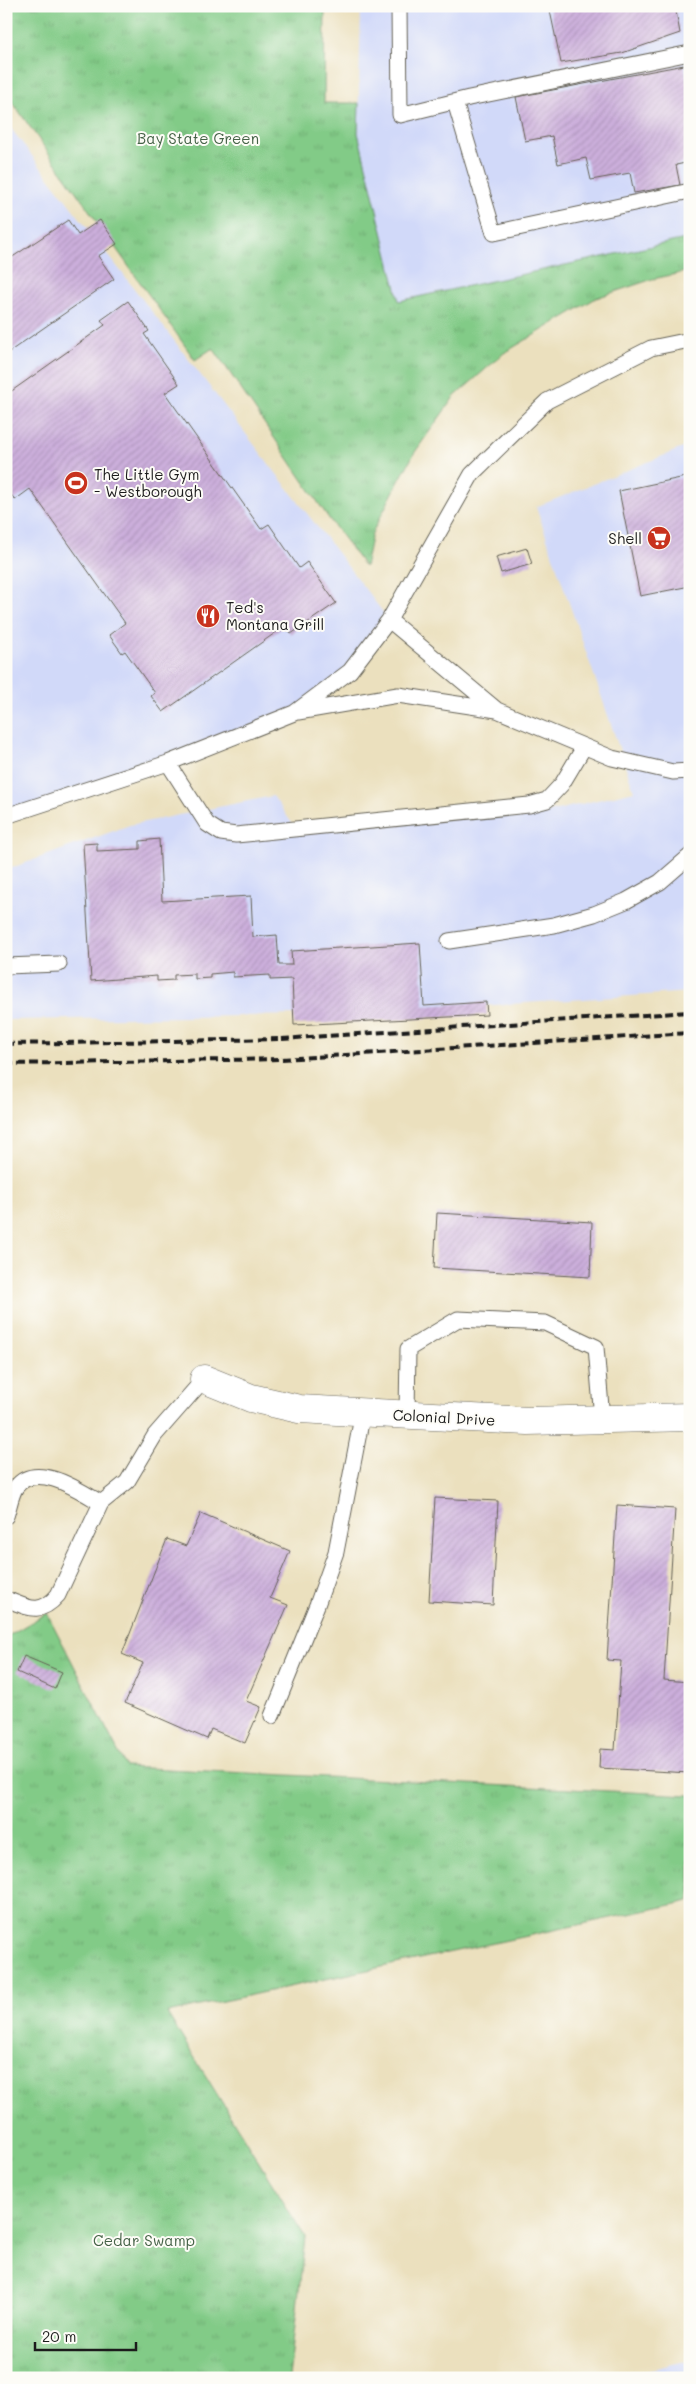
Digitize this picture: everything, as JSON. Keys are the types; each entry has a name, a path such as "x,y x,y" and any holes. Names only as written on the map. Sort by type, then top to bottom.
{"street":[{"name":"Colonial Drive","path":"204,1379 251,1398 299,1408 528,1421 690,1417"}],"lane":[{"path":"399,6 400,115 469,98 690,53"},
{"path":"455,102 494,233 690,191"},
{"path":"294,713 350,671 389,620 472,474 547,401 651,348 690,340"},
{"path":"389,620 497,710"},
{"path":"6,816 168,763 294,713 398,695 497,710 612,758 672,772 690,771"},
{"path":"168,763 207,824 221,833 236,835 529,805 547,800 562,784 584,747"},
{"path":"449,941 554,925 594,914 626,901 660,882 690,856"},
{"path":"6,966 59,964"},
{"path":"407,1414 408,1349 458,1318 545,1324 596,1347 602,1419"},
{"path":"6,1599 33,1609 52,1602 58,1595 101,1503 127,1482 155,1435 204,1379"},
{"path":"272,1716 317,1605 336,1552 364,1412"},
{"path":"6,1516 16,1487 26,1480 37,1477 57,1478 101,1503"}],"shaded area":[{"path":"361,6 690,6 690,238 399,301 358,133"},
{"path":"6,122 389,620 350,671 294,713 6,816"},
{"path":"690,445 690,992 359,1014 6,1020 6,870 130,825 273,796 296,829 549,812 634,791 536,507"},
{"path":"690,2360 690,2378 615,2378"}],"green space":[{"name":"Bay State Green","path":"6,6 325,6 324,103 359,103 358,133 399,301 690,238 690,271 653,279 596,298 504,353 454,397 415,452 400,479 372,533 365,567 330,520 213,348 195,360 6,93"},
{"name":"Cedar Swamp","path":"47,1613 126,1767 690,1795 690,1901 167,2013 305,2237 289,2378 6,2378 6,1637"}],"building":[{"path":"549,6 675,6 680,33 622,53 561,63"},
{"path":"684,65 690,94 690,162 676,165 680,185 634,193 630,173 591,180 586,158 558,164 552,136 525,141 516,97"},
{"path":"68,220 78,235 100,220 117,244 98,256 114,279 6,354 6,257 8,260"},
{"path":"128,301 149,331 144,334 179,384 165,393 261,529 269,524 299,568 307,562 336,603 291,634 285,626 163,712 151,696 155,693 125,651 122,653 109,635 125,623 30,489 15,500 6,487 6,395 105,325 101,320"},
{"name":"Shell","path":"690,476 690,586 640,596 619,491"},
{"path":"527,548 532,564 501,573 496,557"},
{"path":"159,839 162,901 251,896 253,937 277,935 279,965 292,965 291,951 420,943 424,1006 486,1002 487,1015 294,1025 292,979 270,980 270,975 233,977 233,972 210,974 210,978 195,979 195,974 174,975 174,980 157,981 157,976 91,981 83,844 97,843 97,851 140,849 140,841"},
{"path":"437,1213 592,1222 590,1277 434,1268"},
{"path":"435,1498 498,1501 493,1605 429,1601"},
{"path":"617,1505 675,1509 664,1680 690,1682 690,1773 599,1768 600,1749 615,1750 621,1661 607,1660"},
{"path":"201,1513 290,1551 270,1598 288,1605 246,1701 261,1707 245,1743 211,1729 207,1739 125,1703 143,1663 122,1654 167,1539 186,1546"},
{"path":"24,1656 62,1672 55,1689 17,1672"}],"railway":[{"path":"6,1044 281,1039 690,1012"},
{"path":"6,1064 282,1059 690,1033"}],"place":[{"name":"The Little Gym - Westborough","path":"76,483"},
{"name":"Shell","path":"659,538"},
{"name":"Ted's Montana Grill","path":"208,616"}]}
